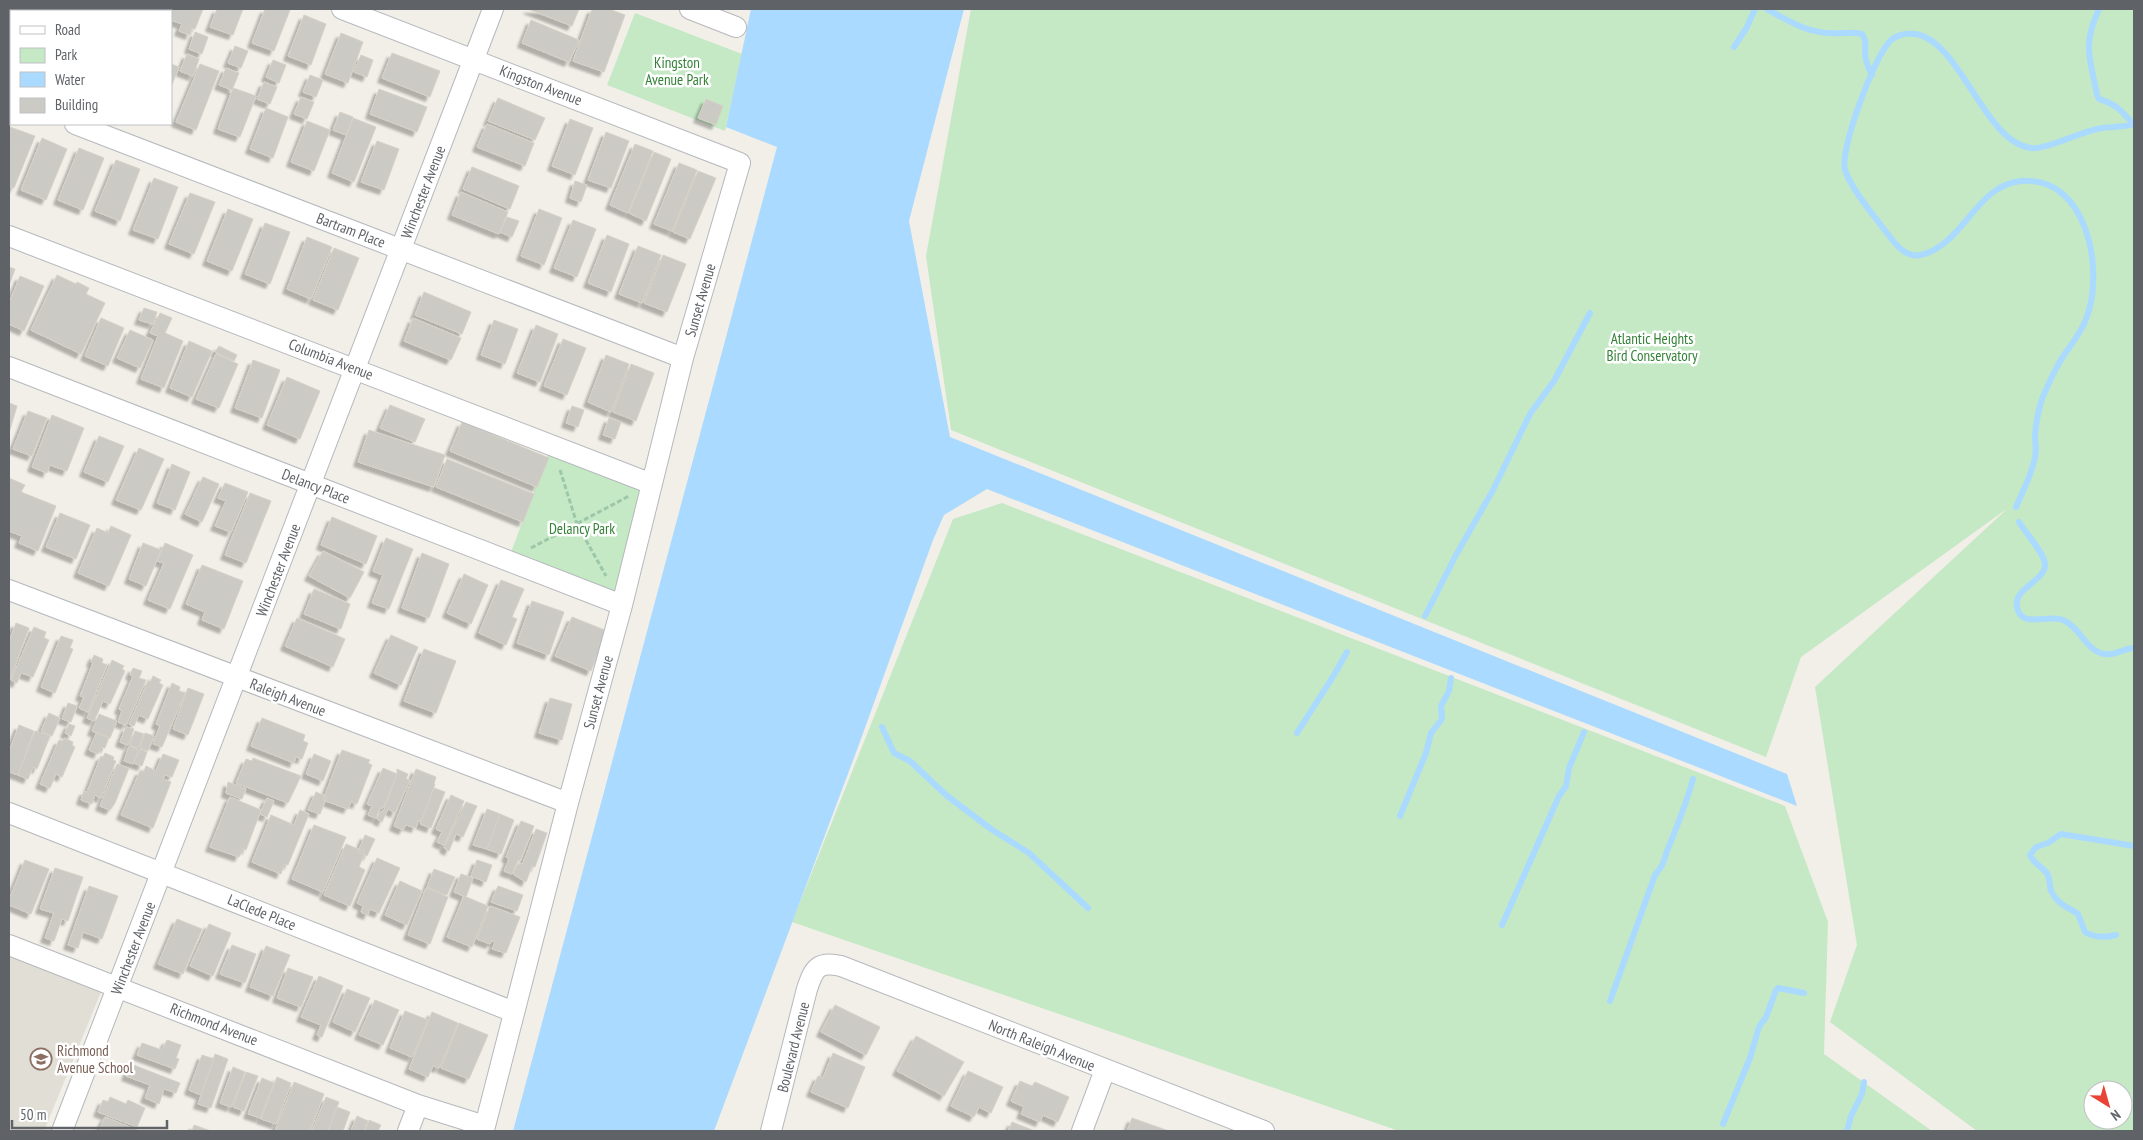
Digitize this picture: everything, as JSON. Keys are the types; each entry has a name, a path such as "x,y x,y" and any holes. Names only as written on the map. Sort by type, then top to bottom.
{"street":[{"name":"Kingston Avenue","path":"342,9 740,162"},
{"name":"Winchester Avenue","path":"62,1131 493,9"},
{"path":"690,9 736,27"},
{"name":"Bartram Place","path":"78,125 683,358"},
{"name":"Sunset Avenue","path":"418,1105 485,1126 568,803 622,605 683,358 740,162"},
{"name":"Columbia Avenue","path":"9,236 652,484"},
{"name":"Delancy Place","path":"9,367 622,605"},
{"name":"Raleigh Avenue","path":"9,590 568,803"},
{"name":"LaClede Place","path":"9,813 514,1012"},
{"name":"Richmond Avenue","path":"9,945 418,1105"},
{"name":"North Raleigh Avenue","path":"821,966 827,964 841,966 1264,1131"},
{"name":"Boulevard Avenue","path":"771,1131 807,989 813,974 821,966"},
{"path":"1082,1131 1105,1070"},
{"path":"408,1131 418,1105"}],"path":[{"path":"552,444 577,524 622,605"},
{"path":"508,560 652,484"}],"shaded area":[{"name":"Richmond Avenue School","path":"9,951 103,987 44,1131 9,1131"}],"green space":[{"name":"Atlantic Heights Bird Conservatory","path":"971,9 2134,9 2134,1131 1977,1131 1830,1022 1857,945 1815,687 2008,508 1801,657 1766,757 951,430 926,256"},
{"name":"Kingston Avenue Park","path":"635,13 742,54 725,131 607,85"},
{"name":"Delancy Park","path":"552,444 652,484 622,605 508,560"},
{"path":"1002,503 1785,806 1828,922 1824,1054 1932,1131 1399,1131 792,922 953,519"}],"water":[{"path":"751,9 964,9 909,221 950,437 1787,774 1797,806 987,489 944,515 933,540 858,747 714,1131 513,1131 777,147 726,127"}],"building":[{"path":"9,9 27,9 10,10 9,19"},
{"path":"203,9 195,29 192,28 190,35 179,31 182,24 172,20 171,10"},
{"path":"217,9 243,9 233,35 210,27"},
{"path":"265,9 290,10 274,51 252,43"},
{"path":"528,9 579,9 572,26"},
{"path":"592,9 609,9 625,15 604,72 573,61"},
{"path":"304,15 326,24 311,65 288,56"},
{"path":"531,20 579,40 569,62 522,43"},
{"path":"9,31 10,69 9,69"},
{"path":"195,32 208,37 202,54 189,49"},
{"path":"341,33 363,42 348,83 325,74"},
{"path":"235,46 248,51 241,68 228,63"},
{"path":"392,53 440,71 430,97 382,78"},
{"path":"187,54 199,59 193,76 180,71"},
{"path":"361,55 373,60 367,77 354,72"},
{"path":"273,60 286,65 279,83 266,77"},
{"path":"172,64 179,67 172,84"},
{"path":"200,64 219,71 196,130 176,122"},
{"path":"226,68 239,73 232,90 219,85"},
{"path":"310,75 323,80 316,97 303,92"},
{"path":"264,82 277,87 270,104 257,99"},
{"path":"233,88 256,96 240,137 218,129"},
{"path":"379,89 427,107 417,132 370,114"},
{"path":"301,97 314,102 307,119 294,114"},
{"path":"498,98 545,118 535,140 488,121"},
{"path":"706,99 723,106 716,125 698,118"},
{"path":"266,108 288,117 273,158 250,149"},
{"path":"340,112 353,117 346,135 333,130"},
{"path":"353,118 376,127 354,182 332,173"},
{"path":"570,119 593,128 575,175 552,166"},
{"path":"307,121 330,130 314,171 291,162"},
{"path":"487,124 534,143 525,166 477,147"},
{"path":"10,127 35,136 14,188 9,186"},
{"path":"606,132 629,141 611,188 588,180"},
{"path":"42,138 67,149 46,200 21,190"},
{"path":"377,141 399,149 384,190 361,182"},
{"path":"635,144 653,151 628,213 610,205"},
{"path":"79,148 104,158 83,210 58,200"},
{"path":"654,152 671,159 646,221 629,213"},
{"path":"116,160 140,169 120,221 95,211"},
{"path":"679,163 697,170 672,231 654,224"},
{"path":"472,167 519,186 510,209 463,189"},
{"path":"698,171 716,178 690,239 673,232"},
{"path":"154,178 178,187 158,239 133,230"},
{"path":"575,181 587,185 581,202 570,198"},
{"path":"461,192 508,212 499,234 452,215"},
{"path":"190,193 215,202 194,254 169,244"},
{"path":"228,209 253,219 232,271 207,261"},
{"path":"539,209 562,218 544,265 521,256"},
{"path":"507,217 519,221 512,237 500,232"},
{"path":"573,220 596,229 577,277 554,268"},
{"path":"265,223 290,232 270,284 245,274"},
{"path":"607,235 629,244 611,292 588,283"},
{"path":"307,237 332,247 311,299 287,289"},
{"path":"638,246 661,255 642,303 619,294"},
{"path":"334,248 359,258 338,310 313,300"},
{"path":"663,255 686,264 667,312 644,303"},
{"path":"9,267 15,269 9,286"},
{"path":"57,275 89,288 86,294 105,303 81,354 31,330"},
{"path":"20,276 44,286 24,331 9,324 9,303"},
{"path":"424,292 471,312 462,334 415,315"},
{"path":"144,308 157,312 153,324 139,320"},
{"path":"160,313 172,318 165,333 183,341 164,388 141,379 158,336 150,333"},
{"path":"101,318 124,328 108,366 85,356"},
{"path":"413,318 461,338 451,360 404,341"},
{"path":"494,320 518,329 505,364 481,355"},
{"path":"536,325 558,334 540,382 517,373"},
{"path":"130,330 153,340 140,368 117,358"},
{"path":"563,339 586,348 567,395 544,386"},
{"path":"189,341 212,351 192,397 170,388"},
{"path":"219,346 237,355 234,361 215,352"},
{"path":"216,354 238,364 219,408 196,399"},
{"path":"606,355 629,364 611,412 588,402"},
{"path":"253,360 280,370 262,418 235,408"},
{"path":"631,364 654,373 636,421 613,412"},
{"path":"287,377 320,391 300,439 267,425"},
{"path":"9,403 17,406 9,433"},
{"path":"390,405 425,419 415,442 380,428"},
{"path":"572,406 584,410 578,427 566,423"},
{"path":"28,411 47,418 32,456 13,449"},
{"path":"52,415 84,428 67,471 50,465 47,473 32,467"},
{"path":"609,418 621,422 615,439 603,435"},
{"path":"462,422 549,458 537,487 450,451"},
{"path":"369,430 445,455 434,487 358,462"},
{"path":"99,436 124,446 108,482 84,472"},
{"path":"139,448 164,459 141,510 116,500"},
{"path":"447,459 534,494 523,522 436,487"},
{"path":"172,464 190,472 175,510 157,503"},
{"path":"203,477 219,484 202,522 185,514"},
{"path":"9,478 25,485 21,492 56,506 38,551 19,543 22,536 9,531"},
{"path":"225,483 248,492 231,532 215,526 226,501 218,498"},
{"path":"250,493 271,501 246,563 225,555"},
{"path":"60,513 90,525 76,559 46,547"},
{"path":"332,517 377,536 366,564 321,545"},
{"path":"111,526 131,535 109,586 78,573 97,528 108,533"},
{"path":"386,538 413,549 389,609 372,603 383,575 373,571"},
{"path":"143,543 161,550 146,586 129,579"},
{"path":"165,543 193,555 170,609 148,600 164,563 157,561"},
{"path":"323,551 364,572 350,598 309,576"},
{"path":"422,553 449,564 429,618 402,608"},
{"path":"202,565 243,581 224,629 202,620 205,612 186,604"},
{"path":"464,574 488,585 471,624 447,613"},
{"path":"501,580 524,589 512,617 517,619 506,645 479,633"},
{"path":"314,589 350,604 341,629 304,614"},
{"path":"532,601 564,612 549,655 517,643"},
{"path":"572,617 607,631 591,671 555,656"},
{"path":"297,618 345,639 333,667 285,646"},
{"path":"16,623 29,628 10,679 9,642"},
{"path":"34,627 46,632 44,638 49,640 33,677 21,673 17,683 11,680"},
{"path":"391,635 418,647 401,685 374,673"},
{"path":"61,636 73,640 70,648 73,649 55,693 41,687"},
{"path":"424,649 456,661 436,713 404,701"},
{"path":"94,655 103,659 102,663 107,665 88,712 79,708 84,697 80,696 93,663 91,662"},
{"path":"112,660 124,666 122,669 125,671 110,704 103,701 94,721 87,718"},
{"path":"133,668 142,671 139,678 146,680 126,725 118,722 122,711 119,709 133,676 130,675"},
{"path":"153,676 161,680 159,683 163,685 148,719 139,715 134,726 129,724 148,681 151,681"},
{"path":"172,683 180,687 179,691 185,693 162,747 153,744 160,726 156,724"},
{"path":"188,688 204,694 188,735 173,729"},
{"path":"550,698 572,704 562,740 539,733"},
{"path":"68,703 77,706 71,722 62,719"},
{"path":"49,713 60,718 52,736 41,731"},
{"path":"99,714 117,721 110,738 92,731"},
{"path":"262,718 305,735 303,741 308,743 302,759 296,757 294,763 251,746"},
{"path":"69,724 75,726 71,736 65,733"},
{"path":"19,725 34,731 18,775 9,772 9,752"},
{"path":"126,727 134,729 128,745 120,742"},
{"path":"35,731 50,736 37,769 33,767 28,779 18,775"},
{"path":"135,731 144,734 138,748 130,745"},
{"path":"97,732 109,737 105,748 101,747 98,754 89,750"},
{"path":"145,733 154,736 148,751 140,748"},
{"path":"64,738 73,742 72,745 75,747 62,777 56,774 50,788 40,784 59,740 63,741"},
{"path":"129,746 139,750 133,764 124,761"},
{"path":"139,749 147,752 142,766 134,763"},
{"path":"342,750 370,760 368,763 372,765 357,804 351,802 348,809 323,800"},
{"path":"105,753 114,757 113,760 116,761 101,798 95,795 92,804 81,800 84,791 87,792 101,756 103,757"},
{"path":"163,754 179,760 172,777 165,775 163,779 171,782 153,828 121,815 140,771 144,771 146,766 156,771"},
{"path":"314,754 331,761 323,781 306,774"},
{"path":"253,758 301,776 288,803 236,783 246,759 252,761"},
{"path":"117,764 129,768 115,803 110,810 100,806"},
{"path":"383,768 397,774 383,808 380,808 376,818 368,815 372,806 367,804"},
{"path":"397,769 408,774 406,779 410,780 395,813 388,809 382,822 377,819 384,810 397,774"},
{"path":"416,769 436,777 435,784 422,820 418,821 416,828 406,825 403,830 394,826"},
{"path":"228,782 246,789 242,799 226,793"},
{"path":"434,788 445,792 431,828 420,824"},
{"path":"316,792 327,797 320,814 308,810"},
{"path":"451,795 464,801 444,845 437,842 442,832 436,829"},
{"path":"230,797 261,810 246,850 243,848 239,857 210,847"},
{"path":"267,798 274,801 267,817 260,814"},
{"path":"466,802 477,806 463,837 456,834 449,851 444,848"},
{"path":"487,809 500,814 487,849 473,845"},
{"path":"300,810 309,814 288,865 284,864 281,874 252,862 271,815 294,825"},
{"path":"500,814 514,820 501,854 487,849"},
{"path":"521,821 534,826 520,861 518,860 512,874 504,871 509,859 506,857"},
{"path":"314,825 346,837 323,892 292,879"},
{"path":"536,829 547,833 535,867 532,866 526,882 513,874 517,865 523,863"},
{"path":"365,835 375,839 367,856 358,852"},
{"path":"346,844 365,852 359,867 365,870 350,906 324,895"},
{"path":"377,858 400,868 379,913 370,909 368,915 361,912 363,906 357,903"},
{"path":"25,860 49,869 31,914 9,905 9,900"},
{"path":"477,860 492,865 486,882 471,876"},
{"path":"55,868 83,877 68,921 62,919 54,941 45,938 54,913 40,909"},
{"path":"434,869 455,877 447,895 427,887"},
{"path":"461,874 473,878 466,897 454,892"},
{"path":"400,881 422,891 407,925 385,915"},
{"path":"89,886 118,896 102,939 83,932 78,948 68,945"},
{"path":"498,886 523,895 517,911 491,902"},
{"path":"426,888 448,897 430,944 408,935"},
{"path":"464,896 488,906 472,947 447,937"},
{"path":"490,906 520,917 506,953 492,949 495,942 492,941 490,944 477,939"},
{"path":"177,919 202,929 183,974 158,964"},
{"path":"209,924 231,933 213,976 190,966"},
{"path":"232,945 256,954 245,983 220,974"},
{"path":"266,946 290,955 273,996 250,987"},
{"path":"288,968 313,977 301,1007 277,998"},
{"path":"319,976 343,986 322,1037 317,1035 321,1025 301,1017"},
{"path":"347,989 370,998 355,1032 333,1022"},
{"path":"375,1000 399,1010 383,1045 359,1035"},
{"path":"835,1005 880,1027 866,1055 821,1032"},
{"path":"405,1011 428,1020 412,1057 390,1048"},
{"path":"432,1012 458,1023 439,1068 433,1066 428,1077 409,1069"},
{"path":"459,1023 488,1035 469,1079 441,1068"},
{"path":"916,1036 964,1062 944,1096 897,1071"},
{"path":"167,1040 181,1045 176,1058 179,1059 175,1069 137,1055 142,1043 162,1050"},
{"path":"833,1053 865,1067 848,1108 811,1092 818,1076 823,1078"},
{"path":"215,1054 228,1059 211,1108 198,1104"},
{"path":"202,1055 214,1059 201,1095 189,1090"},
{"path":"131,1064 180,1083 176,1093 164,1089 159,1104 145,1098 150,1085 126,1076"},
{"path":"233,1067 245,1072 231,1107 220,1103"},
{"path":"968,1071 1003,1087 991,1113 979,1107 974,1117 951,1106"},
{"path":"246,1072 258,1076 244,1111 233,1107"},
{"path":"277,1077 291,1083 276,1124 261,1119"},
{"path":"262,1078 274,1083 260,1118 248,1114"},
{"path":"1020,1081 1032,1086 1035,1082 1069,1097 1058,1122 1043,1115 1040,1122 1021,1114 1024,1107 1011,1101"},
{"path":"294,1082 324,1094 310,1131 275,1131"},
{"path":"110,1097 126,1104 128,1100 145,1108 137,1127 98,1112 103,1100 108,1102"},
{"path":"326,1097 339,1102 328,1131 312,1131"},
{"path":"337,1107 350,1112 343,1131 328,1131"},
{"path":"357,1116 368,1121 364,1131 351,1131"},
{"path":"105,1117 137,1130 99,1131"},
{"path":"1132,1118 1169,1131 1127,1131"},
{"path":"369,1120 381,1125 378,1131 365,1131"},
{"path":"1012,1122 1035,1131 1008,1131"},
{"path":"194,1125 211,1131 192,1131"}],"waterway":[{"path":"1734,47 1747,27 1755,9"},
{"path":"1767,9 1813,31 1862,34 1865,41 1866,60 1872,75"},
{"path":"2099,9 2089,42 2090,61 2097,95 2099,99 2110,103 2118,109 2133,124"},
{"path":"2016,507 2034,463 2036,426 2042,399 2058,365 2086,319 2091,299 2093,277 2092,253 2086,230 2076,210 2063,194 2044,184 2022,181 2006,185 1993,192 1960,228 1936,249 1921,255 1905,252 1893,242 1848,178 1845,170 1845,160 1847,144 1853,124 1868,82 1884,49 1894,38 1909,34 1916,34 1932,41 1946,54 1986,111 2000,129 2014,142 2031,148 2037,148 2097,129 2134,124"},
{"path":"1425,616 1456,555 1493,490 1530,414 1554,381 1590,313"},
{"path":"2019,522 2038,549 2045,564 2044,570 2017,600 2020,614 2029,619 2036,620 2063,620 2069,623 2097,652 2112,654 2134,648"},
{"path":"1297,733 1347,652"},
{"path":"1400,816 1426,753 1431,733 1442,719 1441,706 1449,691 1451,678"},
{"path":"882,727 894,753 910,761 946,795 991,829 1029,853 1088,908"},
{"path":"1502,925 1559,796 1566,786 1569,768 1584,732"},
{"path":"1610,1001 1655,875 1663,863 1693,779"},
{"path":"2116,935 2100,937 2085,932 2078,914 2057,900 2051,891 2048,874 2030,855 2036,847 2048,843 2061,834 2134,846"},
{"path":"1723,1124 1750,1058 1759,1027 1766,1017 1776,990 1778,988 1804,993"},
{"path":"1847,1131 1851,1116 1862,1094 1864,1082"}],"place":[{"name":"Richmond Avenue School","path":"41,1059"}]}
